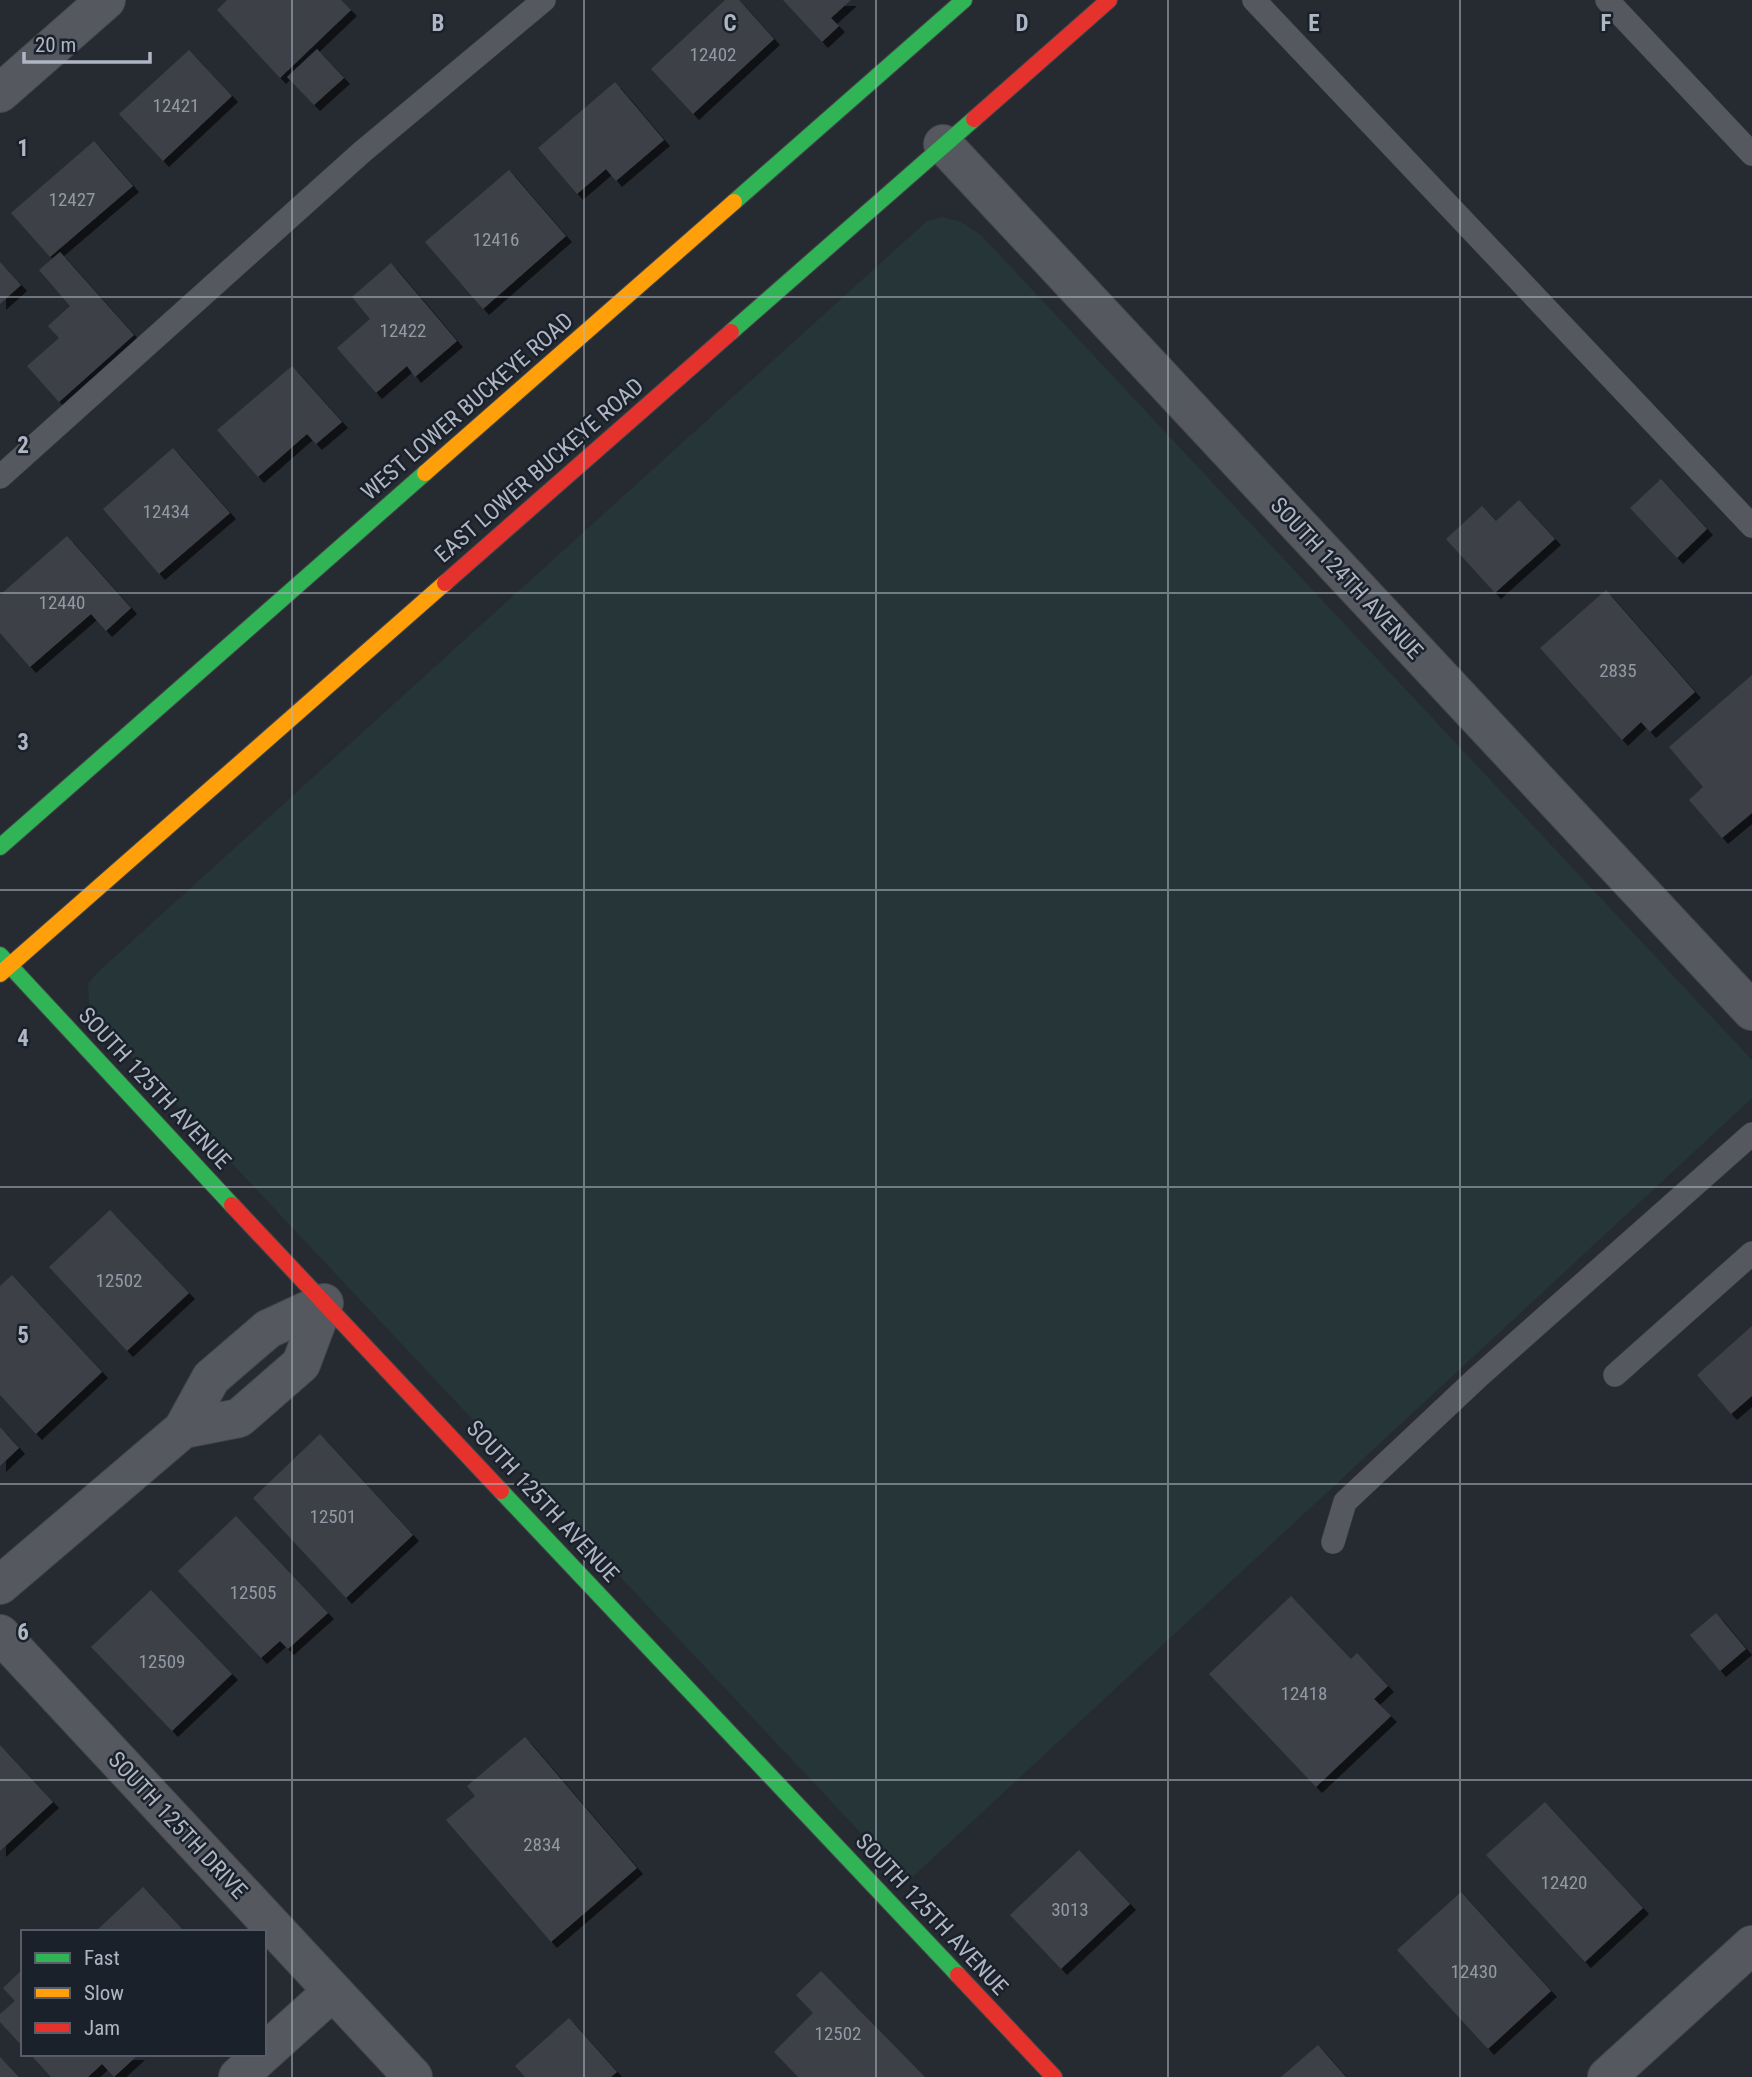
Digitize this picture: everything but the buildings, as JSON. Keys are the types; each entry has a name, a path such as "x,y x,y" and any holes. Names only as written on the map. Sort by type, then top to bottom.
{"street":[{"path":"0,93 106,0"},
{"name":"WEST LOWER BUCKEYE ROAD","path":"0,847 964,0"},
{"name":"EAST LOWER BUCKEYE ROAD","path":"3,965 1109,0"},
{"name":"SOUTH 124TH AVENUE","path":"943,144 1752,1011"},
{"name":"SOUTH 125TH AVENUE","path":"3,965 1054,2077"},
{"path":"0,1585 183,1429 211,1378 268,1329 324,1303"},
{"name":"SOUTH 125TH DRIVE","path":"0,1634 413,2077"},
{"path":"1607,2077 1752,1945"},
{"path":"266,2052 333,1991"},
{"path":"238,2077 262,2056"}],"lane":[{"path":"0,477 362,152 544,0"},
{"path":"1254,0 1752,526"},
{"path":"1607,0 1752,154"},
{"path":"1334,1542 1345,1502 1478,1377 1752,1134"},
{"path":"1615,1375 1752,1253"}],"shaded area":[{"path":"942,217 961,222 981,235 1752,1060 1752,1098 907,1882 102,1025 89,1003 88,984 98,972 927,221"}],"traffic: fast":[{"path":"734,202 964,0"},
{"path":"731,332 974,119"},
{"path":"0,847 425,473"},
{"path":"0,955 232,1205"},
{"path":"501,1491 958,1975"}],"traffic: slow":[{"path":"425,473 734,202"},
{"path":"0,974 445,583"}],"traffic: jam":[{"path":"974,119 1109,0"},
{"path":"445,583 731,332"},
{"path":"232,1205 501,1491"},
{"path":"958,1975 1054,2077"}]}
